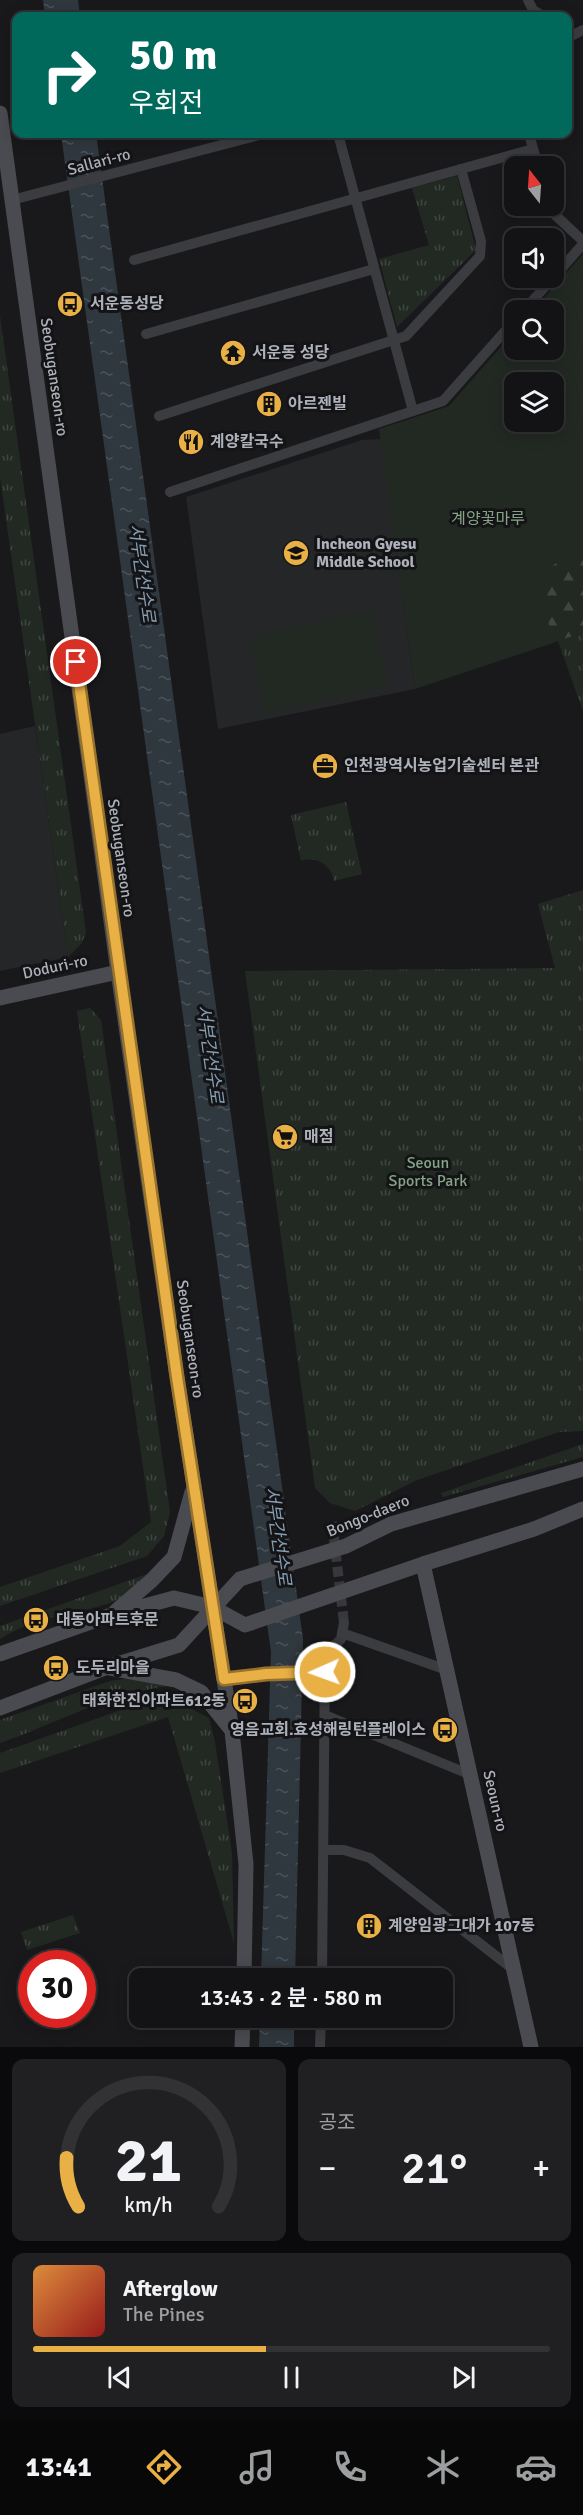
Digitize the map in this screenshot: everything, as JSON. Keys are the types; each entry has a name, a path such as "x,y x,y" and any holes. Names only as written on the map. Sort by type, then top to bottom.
{"main road":[{"name":"Seobuganseon-ro","path":"0,113 118,972 177,1377 232,1731 246,1864 244,1968"},
{"name":"Doduri-ro","path":"0,998 118,972"},
{"name":"Bongo-daero","path":"0,1708 105,1668 179,1645 240,1579 346,1546 391,1524 583,1468"},
{"path":"111,1615 151,1581 174,1557 194,1483"},
{"path":"0,1654 111,1615 174,1598 212,1607 245,1625 534,1529 583,1509"},
{"name":"Seoun-ro","path":"423,1564 531,2047"},
{"path":"105,1668 176,1680 201,1692 232,1731"},
{"path":"242,2047 243,2028"}],"street":[{"path":"528,0 536,12"},
{"name":"Sallari-ro","path":"12,200 113,174 230,138"},
{"path":"339,138 413,411"},
{"path":"531,138 535,156"},
{"path":"134,260 533,149"},
{"path":"159,416 406,336 480,256 481,242 461,169"},
{"path":"556,216 583,243 564,265"},
{"path":"146,334 374,269"},
{"path":"533,300 543,288"},
{"path":"170,492 443,401 504,332"},
{"path":"322,1968 325,1715 321,1673 325,1655 341,1639 343,1628 447,1670"},
{"path":"224,1679 266,1674 321,1673"},
{"path":"325,1715 471,1775"},
{"path":"325,1850 344,1850 370,1858 514,1970"},
{"path":"320,2047 321,2028"}],"shaded area":[{"name":"Incheon Gyesu Middle School","path":"381,439 415,689 218,729 186,497 362,440"},
{"path":"35,726 68,957 0,971 0,734"}],"green space":[{"path":"457,176 476,250 397,327 379,259 429,245 412,188"},
{"name":"계양꽃마루","path":"583,254 583,633 415,689 379,429 449,406 504,343 504,360 564,360 564,300 542,300 553,288 564,288 564,275"},
{"path":"0,316 86,933 81,944 68,957 0,477"},
{"path":"583,549 583,633 553,642 545,607 545,580 554,564"},
{"path":"371,610 388,686 266,713 249,637"},
{"path":"583,633 583,711 558,641"},
{"path":"346,802 362,874 334,881 330,870 322,863 312,860 301,861 291,815"},
{"name":"Seoun Sports Park","path":"583,890 583,1431 559,1432 417,1480 355,1511 330,1503 315,1488 245,971 555,968 538,904"},
{"path":"90,1008 101,1020 170,1512 164,1536 147,1556 0,1606 0,1587 120,1546 151,1522 77,1011"},
{"path":"583,1444 583,1457 443,1497 441,1493"},
{"path":"153,1572 120,1599 25,1626 0,1639 0,1626"},
{"path":"138,1677 168,1686 104,1702 0,1743 0,1720 110,1681"},
{"path":"149,1700 176,1701 209,1718 215,1742 232,1853 234,1943 168,1717 0,1773 0,1753"},
{"path":"73,1915 80,1933 27,1950 21,1932"}],"water":[{"path":"43,0 78,0 80,12 44,12"},
{"name":"서부간선수로","path":"62,138 97,138 303,1639 295,1968 261,1968 271,1652"},
{"path":"260,2028 294,2028 294,2047 259,2047"}],"tunnel":[{"path":"332,1522 344,1623"}],"place":[{"name":"서운동성당","path":"70,304"},
{"name":"서운동 성당","path":"233,353"},
{"name":"아르젠빌","path":"269,404"},
{"name":"계양칼국수","path":"191,442"},
{"name":"Incheon Gyesu Middle School","path":"296,553"},
{"name":"인천광역시농업기술센터 본관","path":"325,766"},
{"name":"매점","path":"285,1137"},
{"name":"대동아파트후문","path":"36,1620"},
{"name":"도두리마을","path":"56,1668"},
{"name":"태화한진아파트612동","path":"245,1701"},
{"name":"영음교회.효성해링턴플레이스","path":"445,1730"},
{"name":"계양임광그대가 107동","path":"369,1926"}],"route":[{"path":"76,662 118,972 224,1679 266,1674 325,1672"}]}
